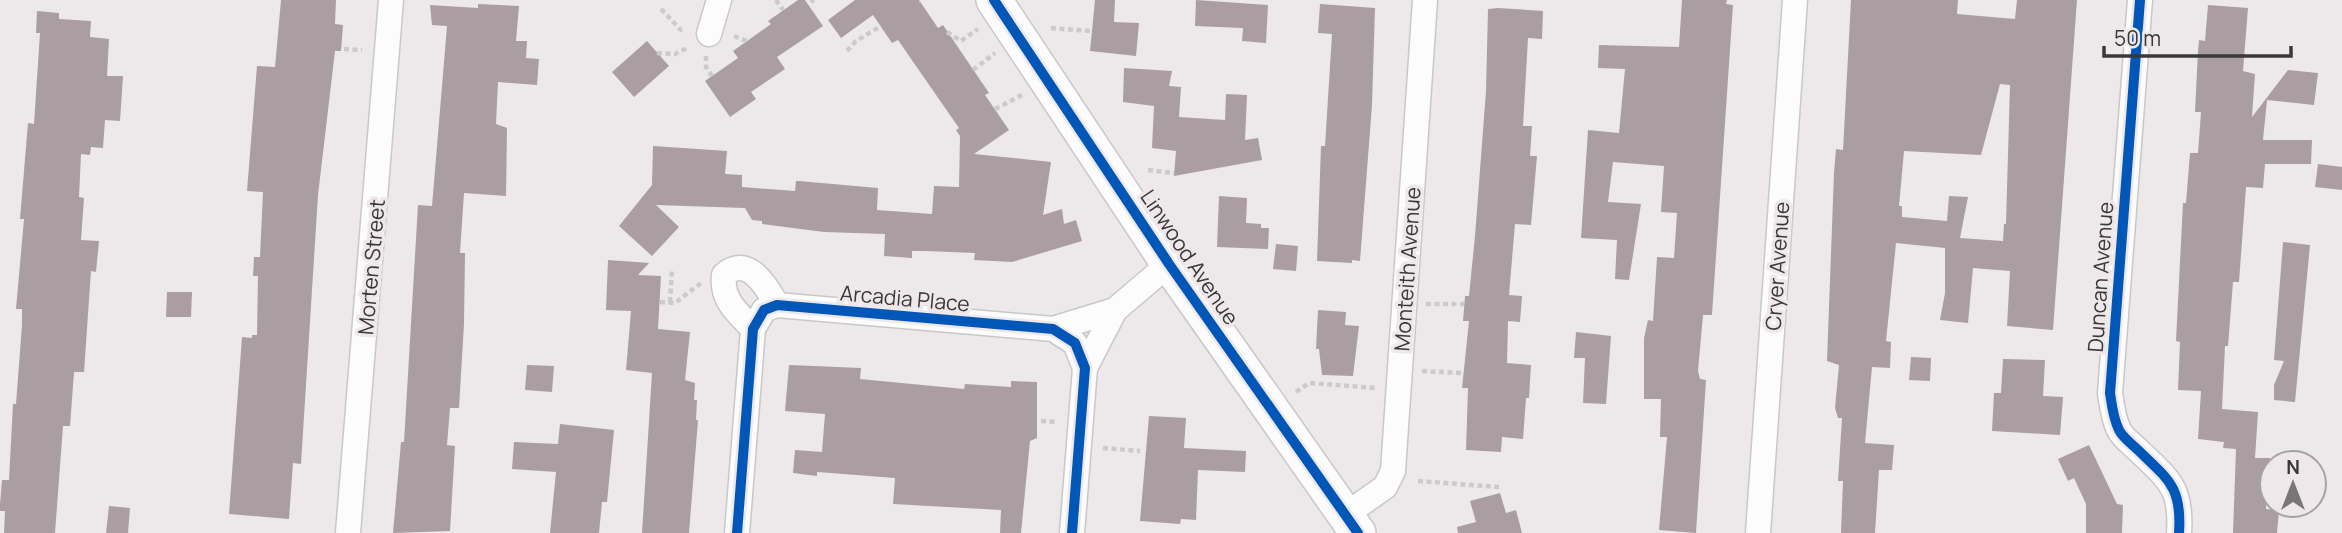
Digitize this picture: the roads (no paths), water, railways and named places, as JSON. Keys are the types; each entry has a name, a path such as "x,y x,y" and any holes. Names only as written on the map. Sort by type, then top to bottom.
{"main road":[{"name":"Linwood Avenue","path":"994,0 1169,264 1351,524"}],"street":[{"name":"Morten Street","path":"348,533 391,0"},
{"path":"706,39 719,0"},
{"name":"Monteith Avenue","path":"1351,524 1385,487 1393,471 1425,0"},
{"name":"Cryer Avenue","path":"1758,533 1796,0"},
{"name":"Duncan Avenue","path":"2140,0 2110,393 2113,414 2121,433 2167,476 2176,491 2181,508 2179,533"},
{"name":"Arcadia Place","path":"1072,533 1085,368 1115,310 1169,264"},
{"path":"737,533 753,329 764,310 777,304 766,285 751,272 741,267 732,268 724,275 723,288 730,305 753,329"},
{"name":"Arcadia Place","path":"777,304 1054,329 1115,310"},
{"path":"1054,329 1075,343 1085,368"}]}
